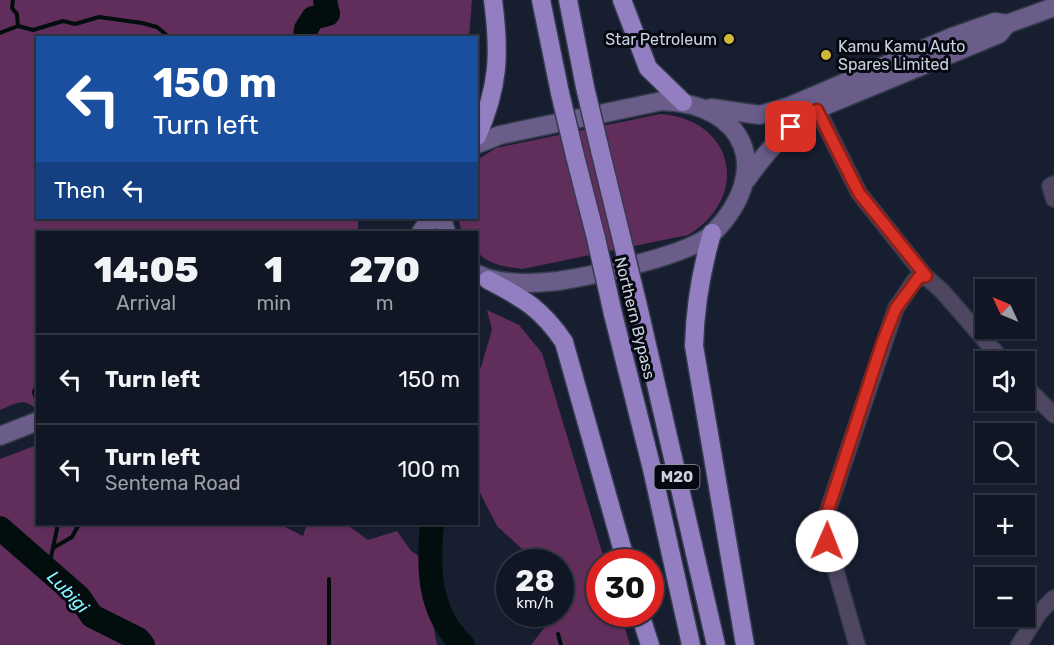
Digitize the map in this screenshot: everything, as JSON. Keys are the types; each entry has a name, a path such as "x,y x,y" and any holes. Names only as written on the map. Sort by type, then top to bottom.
{"highway":[{"path":"478,133 496,81 497,35 493,0"},
{"name":"Northern Bypass","path":"541,0 560,93 652,469 691,645"},
{"name":"Northern Bypass","path":"568,0 585,87 716,645"},
{"path":"622,0 648,68 683,102"},
{"path":"712,233 699,278 694,308 694,345 745,645"},
{"path":"483,277 530,303 548,319 564,342 622,549"},
{"path":"644,627 650,645"}],"main road":[{"path":"701,107 760,115 790,106 952,37 995,22 1007,24 1054,7"},
{"path":"483,277 525,283 558,281 687,249 712,233 745,181 775,142 791,127 817,110 999,34 1007,24"},
{"path":"478,144 500,135 662,101 683,102 717,113 730,125 742,144 747,160 745,181"},
{"path":"0,436 36,422"}],"street":[{"path":"817,110 859,193 926,276 994,351"},
{"path":"1054,184 1050,186 1054,199"},
{"path":"856,645 826,536 827,513 896,308 915,280 926,276"},
{"path":"1035,396 1054,415"},
{"path":"1019,645 1039,613 1054,598"}],"shaded area":[{"path":"0,0 472,0 469,36 36,36 36,219 358,219 358,228 356,231 294,229 36,231 36,409 28,403 19,402 0,410"},
{"path":"660,114 685,119 705,130 718,144 726,162 727,181 721,201 708,219 688,235 522,269 487,260 478,253 478,231 462,231 458,219 478,219 478,159 496,148"},
{"path":"487,310 519,325 542,353 601,549 586,549 586,627 625,627 630,645 531,645 545,627 574,627 574,549 522,549 497,526 478,489 478,369 481,367 492,330"},
{"path":"36,445 36,525 281,525 303,536 307,525 347,525 368,540 397,531 411,551 429,563 436,609 432,618 437,645 0,645 0,459"}],"waterway":[{"path":"13,0 12,8 17,14 18,26"},
{"name":"Lubigi","path":"305,36 306,29 313,18 328,14 325,0"},
{"path":"0,33 18,26 33,30 63,21 75,24 99,17 157,27 168,36"},
{"path":"36,388 34,392 36,398"},
{"path":"53,548 58,525"},
{"path":"48,570 53,548 72,537 78,525"},
{"path":"432,525 430,557 433,589 443,619 463,645"},
{"name":"Lubigi","path":"0,528 79,597 92,616 138,639 143,645"},
{"path":"329,579 329,645"},
{"path":"558,634 561,645"}],"place":[{"name":"Star Petroleum","path":"729,39"},
{"name":"Kamu Kamu Auto Spares Limited","path":"826,55"}],"route":[{"path":"791,127 817,110 850,179 866,204 904,253 926,276 919,277 903,296 883,341 827,513 825,529 827,541"}]}
